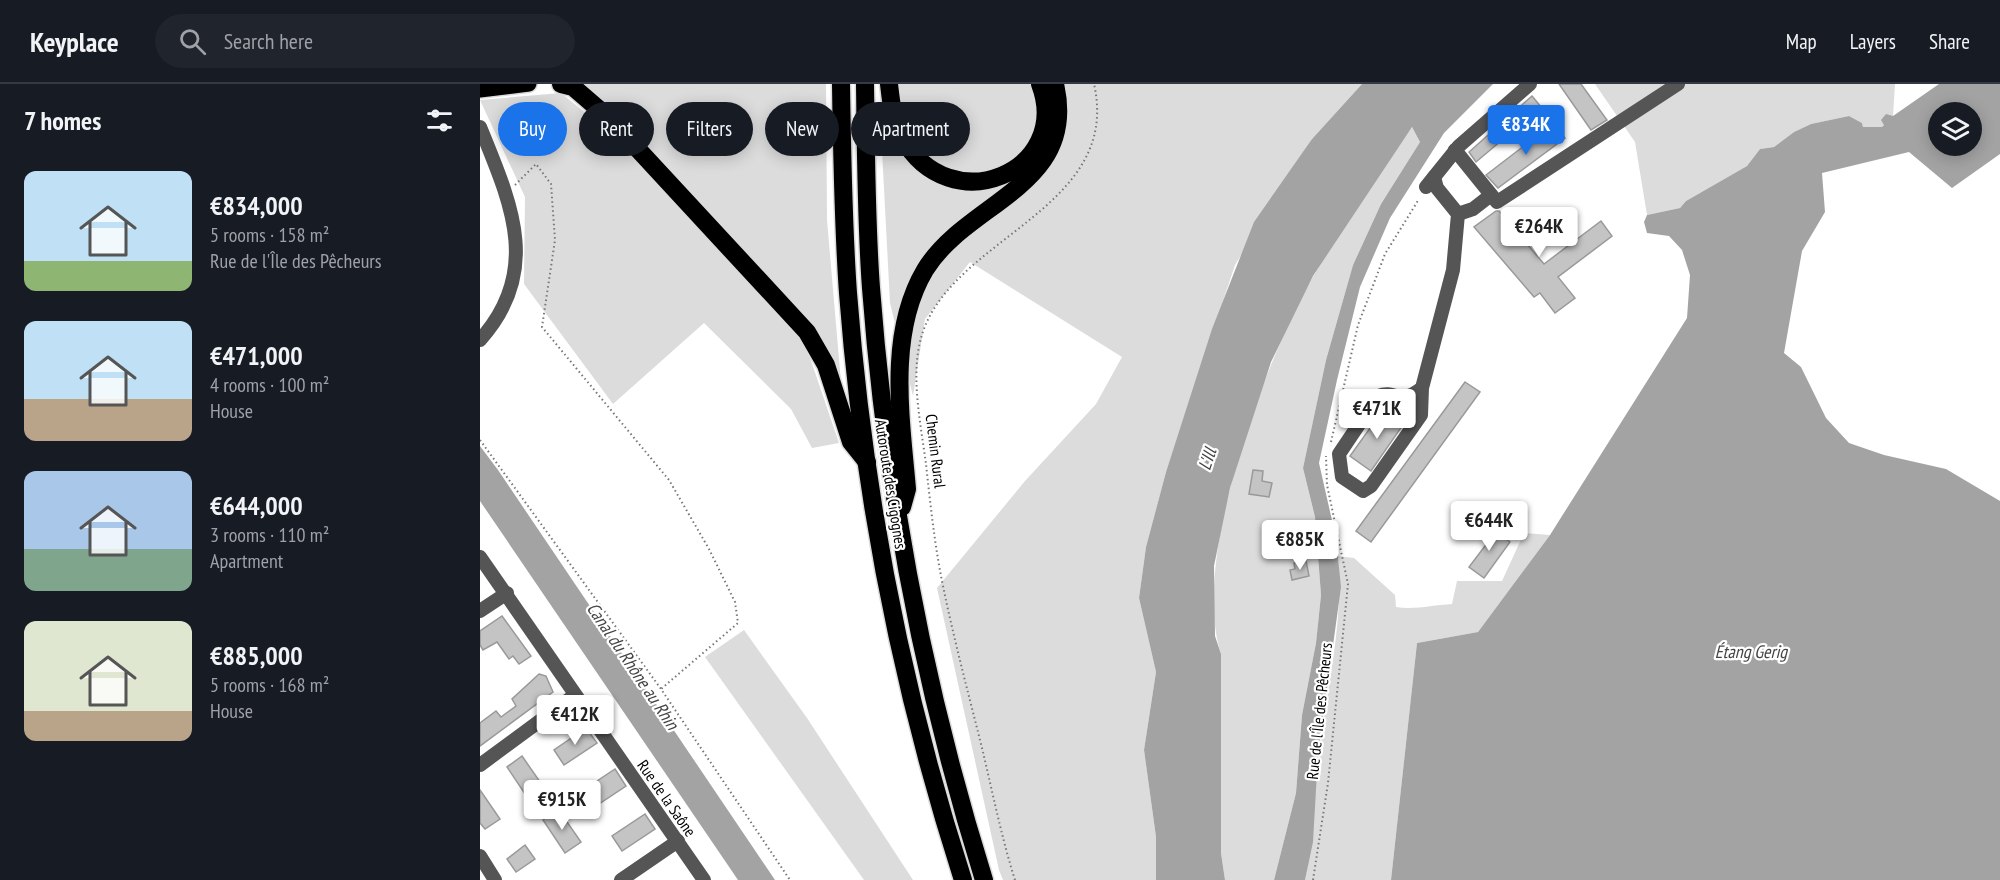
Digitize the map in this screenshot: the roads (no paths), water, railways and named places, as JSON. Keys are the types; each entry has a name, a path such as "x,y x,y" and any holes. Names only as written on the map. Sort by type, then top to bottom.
{"highway":[{"path":"561,84 573,87 609,118 807,332 826,365 850,442 868,463"},
{"name":"Autoroute des Cigognes","path":"841,84 848,294 860,417 894,620 922,739 963,880"},
{"name":"Autoroute des Cigognes","path":"865,84 871,288 883,408 898,517 916,616 944,737 984,880"},
{"path":"889,84 892,109 902,136 920,162 940,176 961,183 986,180 1009,172 1028,159 1043,135 1046,112 1040,84"},
{"path":"898,517 907,489 900,370 906,314 926,270 952,240 1025,183 1041,165 1055,134 1060,105 1054,84"}],"main road":[{"path":"481,90 529,84"}],"street":[{"path":"1422,388 1411,397 1401,399 1385,393 1378,396 1339,454 1342,477 1363,491 1371,486 1421,415 1422,388 1453,270 1458,214 1430,182 1455,150 1530,84"},
{"path":"1455,150 1497,202 1678,84"},
{"path":"480,127 507,194 517,238 515,269 499,314 480,340"},
{"path":"1458,214 1473,209 1491,195"},
{"name":"Rue de la Saône","path":"480,557 704,880"},
{"path":"480,611 507,593"},
{"path":"480,765 575,695"},
{"path":"621,880 678,841"},
{"path":"480,856 495,880"}],"water":[{"name":"L'Ill","path":"1362,84 1493,84 1444,133 1390,218 1360,287 1337,380 1319,463 1336,538 1341,587 1318,755 1313,842 1305,880 1274,880 1296,793 1302,715 1316,643 1321,595 1315,517 1303,468 1326,360 1353,265 1381,204 1420,142 1412,127 1313,276 1271,362 1230,488 1214,566 1215,636 1221,654 1221,853 1225,880 1156,880 1156,837 1144,750 1156,672 1139,598 1146,547 1166,472 1212,329 1254,222 1312,139"},
{"name":"Étang Gerig","path":"1939,84 2000,84 2000,154 1952,188 1909,152 1822,173 1825,212 1802,251 1784,353 1801,367 1826,418 1849,443 1884,455 1946,469 2000,501 2000,880 1391,880 1417,643 1478,632 1550,535 1687,318 1690,275 1682,250 1669,236 1647,233 1644,222 1647,215 1680,208 1686,201 1747,166 1760,149 1774,147 1794,132 1811,124 1849,116 1862,123 1863,127 1882,127 1884,125 1881,120 1886,114 1893,116"},
{"path":"480,446 775,880 738,880 480,501"}],"water label":[{"name":"Canal du Rhône au Rhin","path":"633,666"}]}
